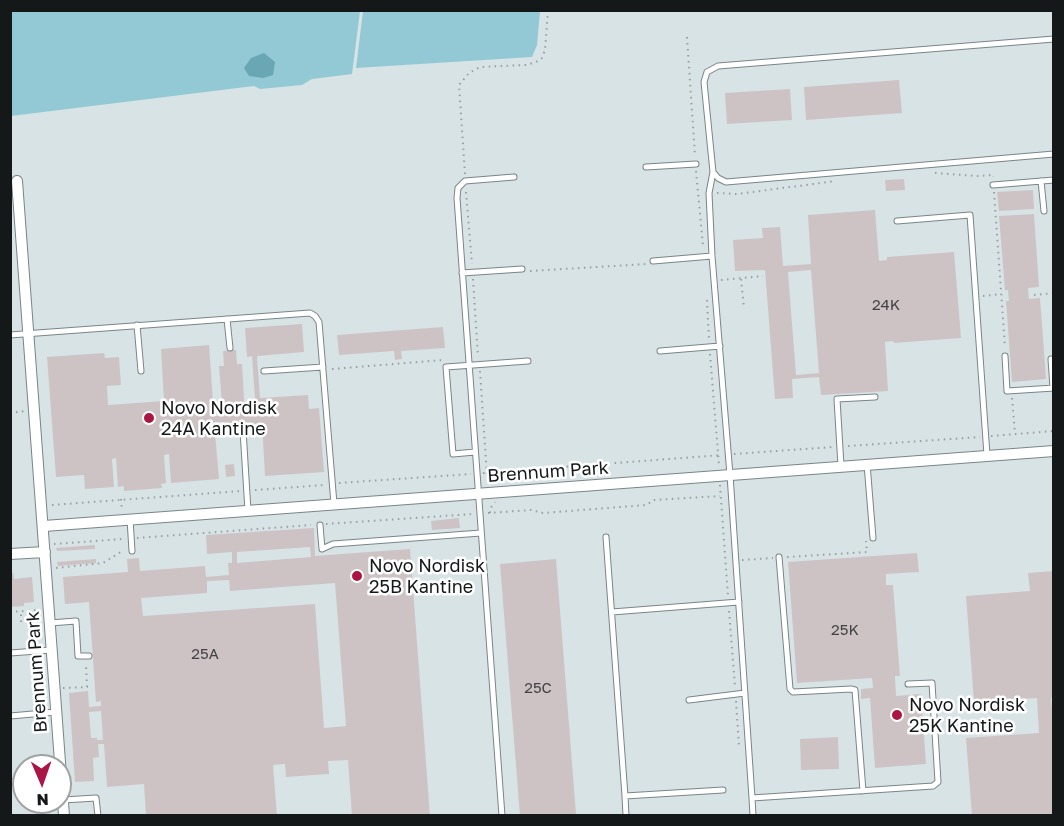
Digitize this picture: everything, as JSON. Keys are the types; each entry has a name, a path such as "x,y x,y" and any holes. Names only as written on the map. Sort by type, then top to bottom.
{"street":[{"name":"Brennum Park","path":"17,181 60,754"},
{"name":"Brennum Park","path":"44,526 1053,451"},
{"path":"10,554 45,548"}],"lane":[{"path":"753,816 736,560 725,475 729,454 712,256 709,193 712,172 704,82 707,72 718,66 1053,39"},
{"path":"712,172 726,182 1053,154"},
{"path":"646,167 696,164"},
{"path":"502,816 457,193 458,188 465,182 514,177"},
{"path":"993,185 1053,180"},
{"path":"1041,181 1044,211"},
{"path":"897,221 970,215 987,456"},
{"path":"653,262 712,256"},
{"path":"462,273 522,270"},
{"path":"10,335 310,313 319,322 334,504"},
{"path":"228,319 230,348"},
{"path":"137,326 141,371"},
{"path":"660,351 720,346"},
{"path":"1005,356 1007,392 1053,388 1051,359"},
{"path":"475,452 453,454 446,367 528,360"},
{"path":"264,371 323,368"},
{"path":"841,466 837,399 875,397"},
{"path":"243,430 248,511"},
{"path":"867,464 873,538"},
{"path":"130,519 132,551"},
{"path":"320,525 322,549 333,544 482,533"},
{"path":"606,537 626,816"},
{"path":"779,558 790,689 793,692 851,688 855,690 863,791"},
{"path":"612,612 739,602"},
{"path":"50,623 76,621 78,656 87,656"},
{"path":"10,653 52,650"},
{"path":"752,798 933,786 938,782 932,683 908,684"},
{"path":"688,700 745,693"},
{"path":"10,716 57,712"},
{"path":"625,796 723,790"},
{"path":"72,799 96,798 98,816"}],"path":[{"path":"490,513 490,509 496,502 495,482 487,476 459,85 469,73 480,67 526,65 542,58 545,50 548,10"},
{"path":"687,37 704,257"},
{"path":"926,173 993,175 1005,356"},
{"path":"709,193 737,194 844,181"},
{"path":"522,270 653,262"},
{"path":"726,280 762,276"},
{"path":"741,279 744,308"},
{"path":"706,292 718,455 725,475 721,495 740,749"},
{"path":"1034,294 1053,293"},
{"path":"976,296 1002,294"},
{"path":"323,368 446,360"},
{"path":"1012,391 1015,434"},
{"path":"42,506 1053,431"},
{"path":"45,548 131,538 480,513 531,510 543,513 639,506 654,500 721,495"},
{"path":"736,560 867,552 866,540 873,538"},
{"path":"46,569 103,564 124,550"},
{"path":"10,612 39,610"},
{"path":"21,612 21,622"},
{"path":"55,688 87,687 87,656"}],"shaded area":[{"path":"10,11 360,11 352,74 312,79 302,85 260,89 254,86 11,116"},
{"path":"363,11 540,11 537,45 532,57 356,68"},
{"path":"264,53 275,62 273,75 263,78 249,76 244,68 251,58"}],"building":[{"path":"899,80 902,113 806,120 804,87"},
{"path":"790,89 792,120 727,124 725,93"},
{"path":"904,179 905,190 886,191 885,180"},
{"path":"1033,190 1034,209 999,211 997,192"},
{"path":"875,210 879,261 887,260 887,257 954,252 961,338 885,342 888,391 821,395 819,377 792,379 793,398 775,399 765,270 735,271 733,240 763,238 762,228 780,227 783,266 811,264 808,215","holes":["811,270 819,373 796,375 788,272"]},
{"path":"1034,214 1039,287 1028,288 1029,299 1040,298 1046,379 1012,382 1006,301 1009,301 1008,290 1005,290 999,216"},
{"path":"302,324 304,352 257,356 260,398 308,395 309,409 319,408 324,472 265,476 262,424 224,427 223,422 214,422 219,479 171,483 169,454 164,455 166,483 161,484 162,488 124,491 124,486 118,487 116,458 112,459 114,487 85,489 84,475 56,477 47,357 104,353 105,358 119,357 121,385 107,386 108,405 164,401 161,349 209,345 214,416 223,416 219,366 224,366 223,351 236,350 237,364 242,364 245,414 252,413 251,399 255,399 252,356 247,357 245,328"},
{"path":"443,327 445,348 401,351 402,359 395,360 394,351 339,355 337,335"},
{"path":"234,464 235,476 226,477 225,465"},
{"path":"459,518 460,528 432,530 431,521"},
{"path":"314,528 315,556 410,549 430,816 352,816 348,760 328,761 329,774 286,777 285,764 273,765 277,816 146,816 144,784 107,787 104,744 98,744 99,757 93,758 94,781 75,782 69,693 88,691 89,707 101,706 101,701 96,702 89,602 65,604 63,577 128,572 127,559 139,558 140,571 205,566 206,577 229,575 228,563 232,563 232,552 207,554 206,535","holes":["310,547 311,557 237,563 237,552","229,580 230,591 335,583 346,726 324,728 315,604 143,616 141,598 207,593 207,581","101,711 103,740 91,738 89,712"]},
{"path":"95,545 95,549 57,551 56,548"},
{"path":"917,553 919,572 886,574 886,585 893,585 900,676 895,676 896,696 921,694 926,764 875,768 870,698 861,699 861,689 873,688 872,678 797,683 788,562"},
{"path":"96,559 96,563 58,566 57,562"},
{"path":"556,559 576,814 520,816 500,564"},
{"path":"1054,571 1054,698 1051,698 1054,729 1054,816 972,816 966,738 1039,733 1037,698 974,702 966,596 1030,591 1028,573"},
{"path":"13,573 14,579 32,577 34,602 24,603 24,606 10,607 10,574"},
{"path":"838,737 839,769 801,770 800,739"}],"place":[{"name":"Novo Nordisk 24A Kantine","path":"149,418"},
{"name":"Novo Nordisk 25B Kantine","path":"357,576"},
{"name":"Novo Nordisk 25K Kantine","path":"897,715"}]}
